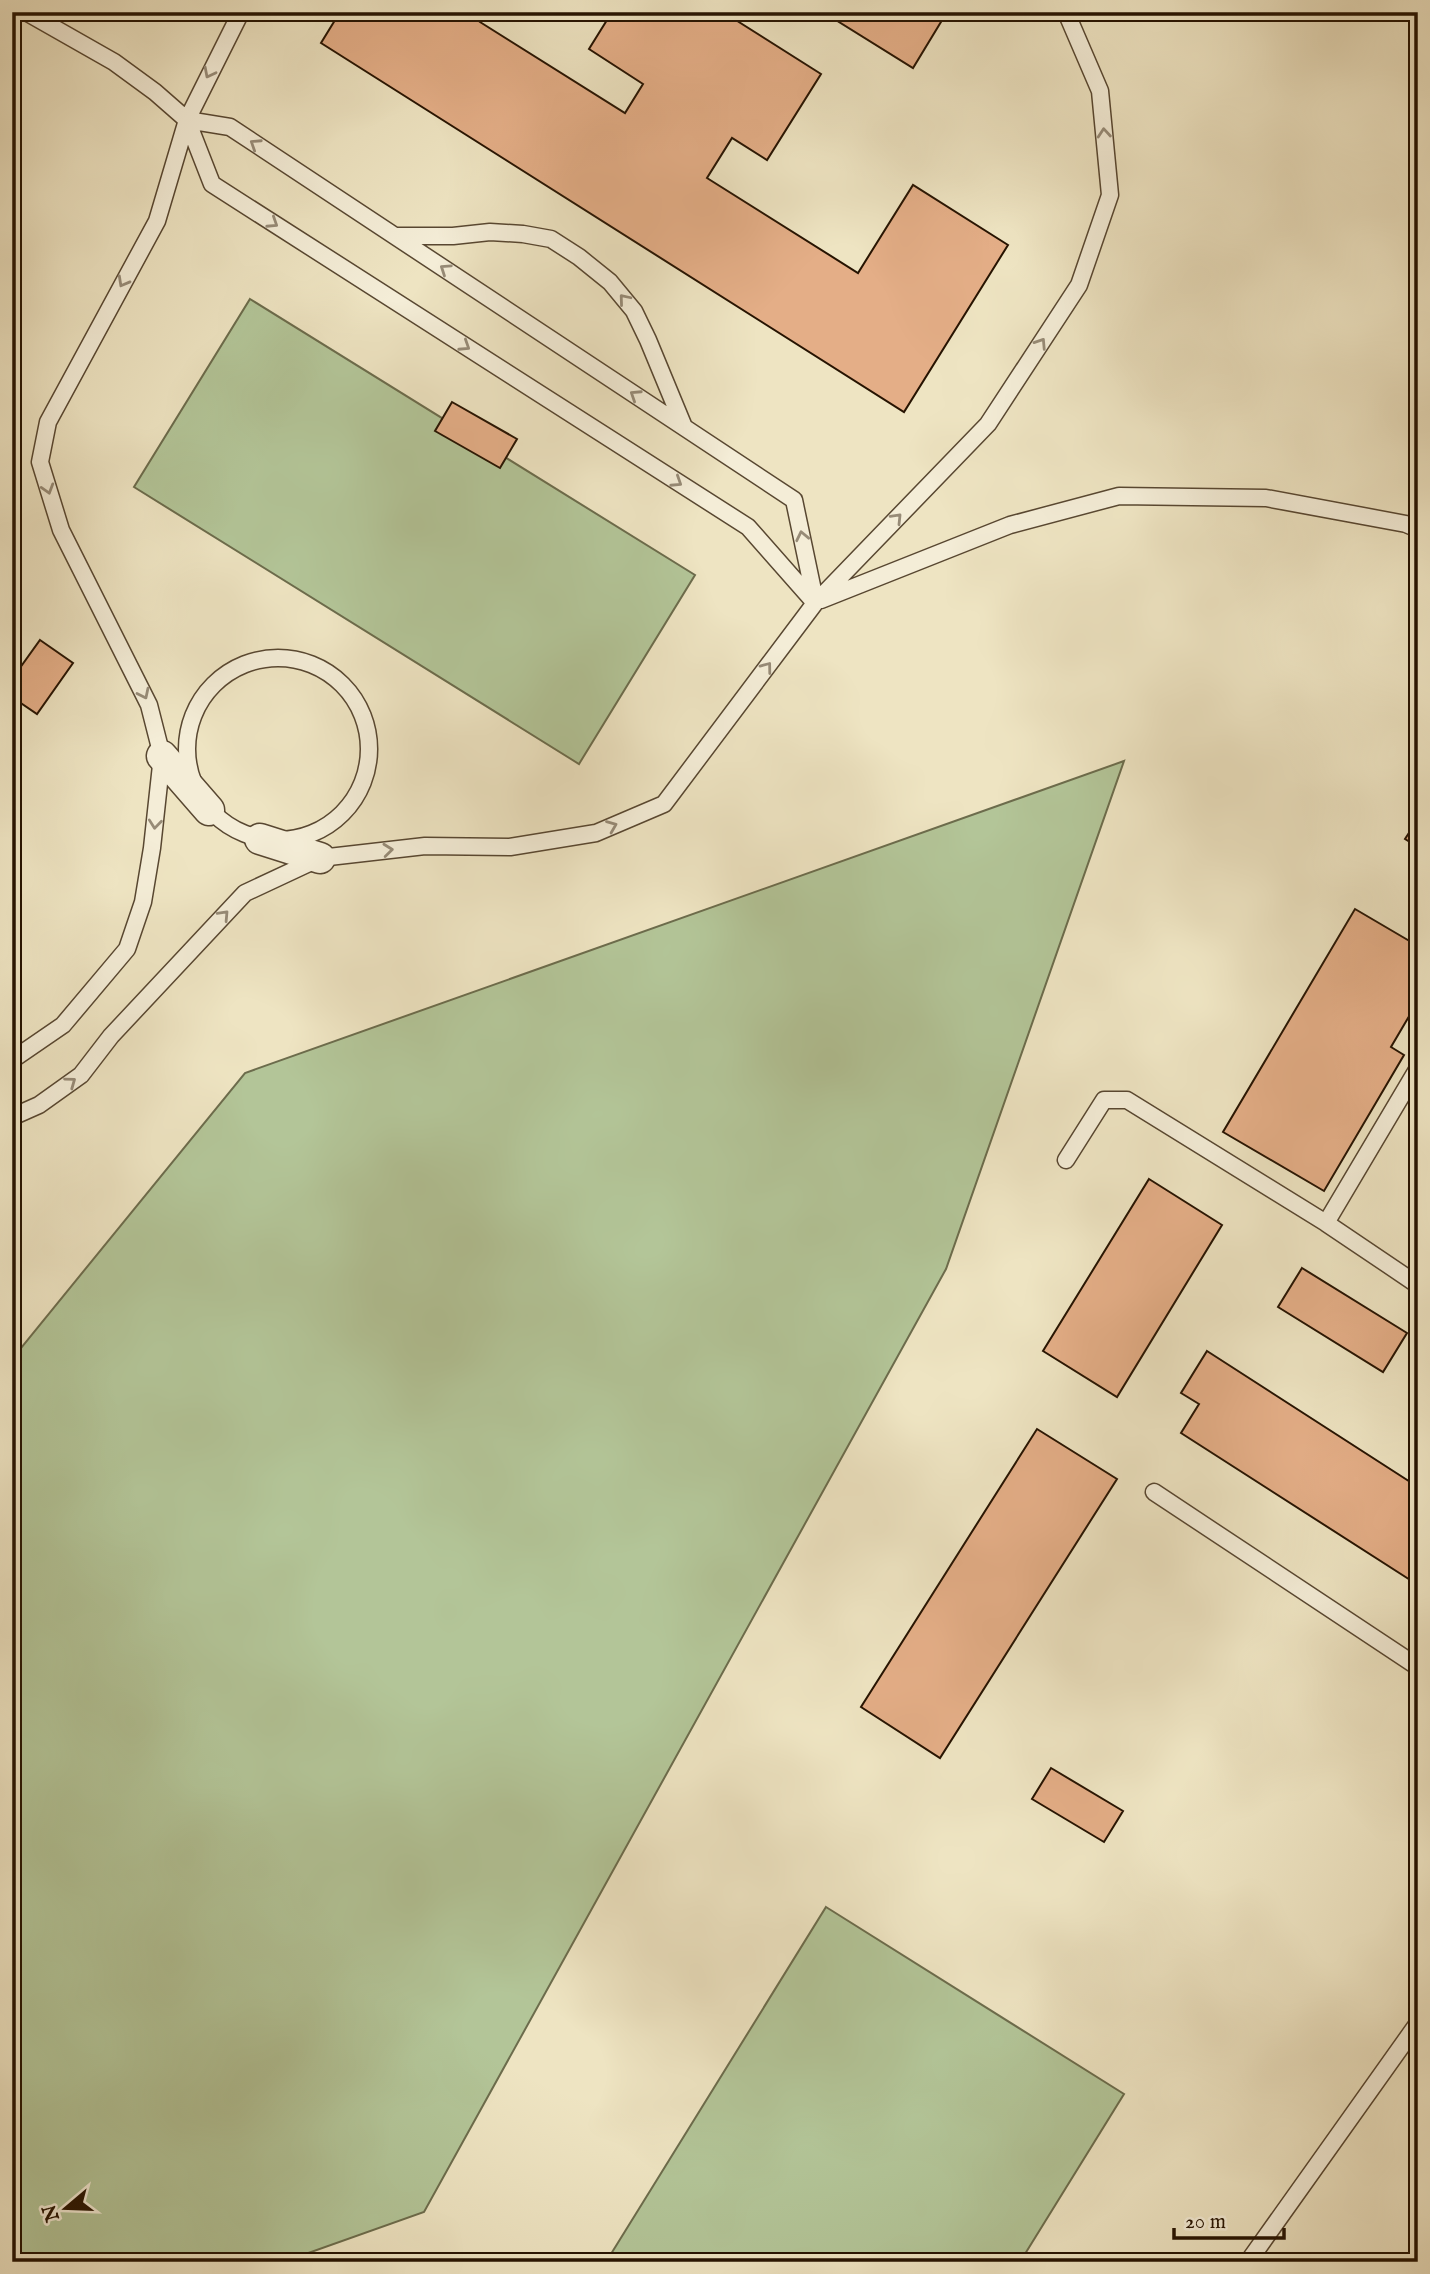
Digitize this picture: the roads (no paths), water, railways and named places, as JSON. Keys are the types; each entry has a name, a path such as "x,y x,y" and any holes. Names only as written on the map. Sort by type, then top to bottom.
{"street":[{"path":"162,756 209,810"},
{"path":"260,839 320,858"}],"lane":[{"path":"26,12 114,62 187,120 212,184 748,527 816,603"},
{"path":"12,1060 63,1025 127,950 143,902 162,756 149,705 61,530 40,462 48,422 157,221 187,120 241,12"},
{"path":"12,1117 39,1105 81,1074 111,1036 245,893 320,858 425,846 510,847 596,832 664,804 816,603 988,425 1079,285 1110,195 1100,91 1066,12"},
{"path":"187,120 230,127 794,500 816,603"},
{"path":"396,236 453,236 490,232 523,234 551,239 579,257 610,282 634,311 684,427"},
{"path":"816,603 1010,525 1119,496 1266,498 1406,524 1418,529"},
{"path":"285,657 315,665 341,681 359,705 369,733 369,763 360,791 342,815 318,832 289,841 260,839 232,828 209,810 193,783 186,753 190,722 204,694 226,673 254,660 285,657"},
{"path":"1326,1223 1418,1068"},
{"path":"1066,1160 1104,1100 1126,1100 1326,1223 1418,1285"},
{"path":"1154,1492 1418,1667"},
{"path":"1248,2262 1418,2024"}]}
